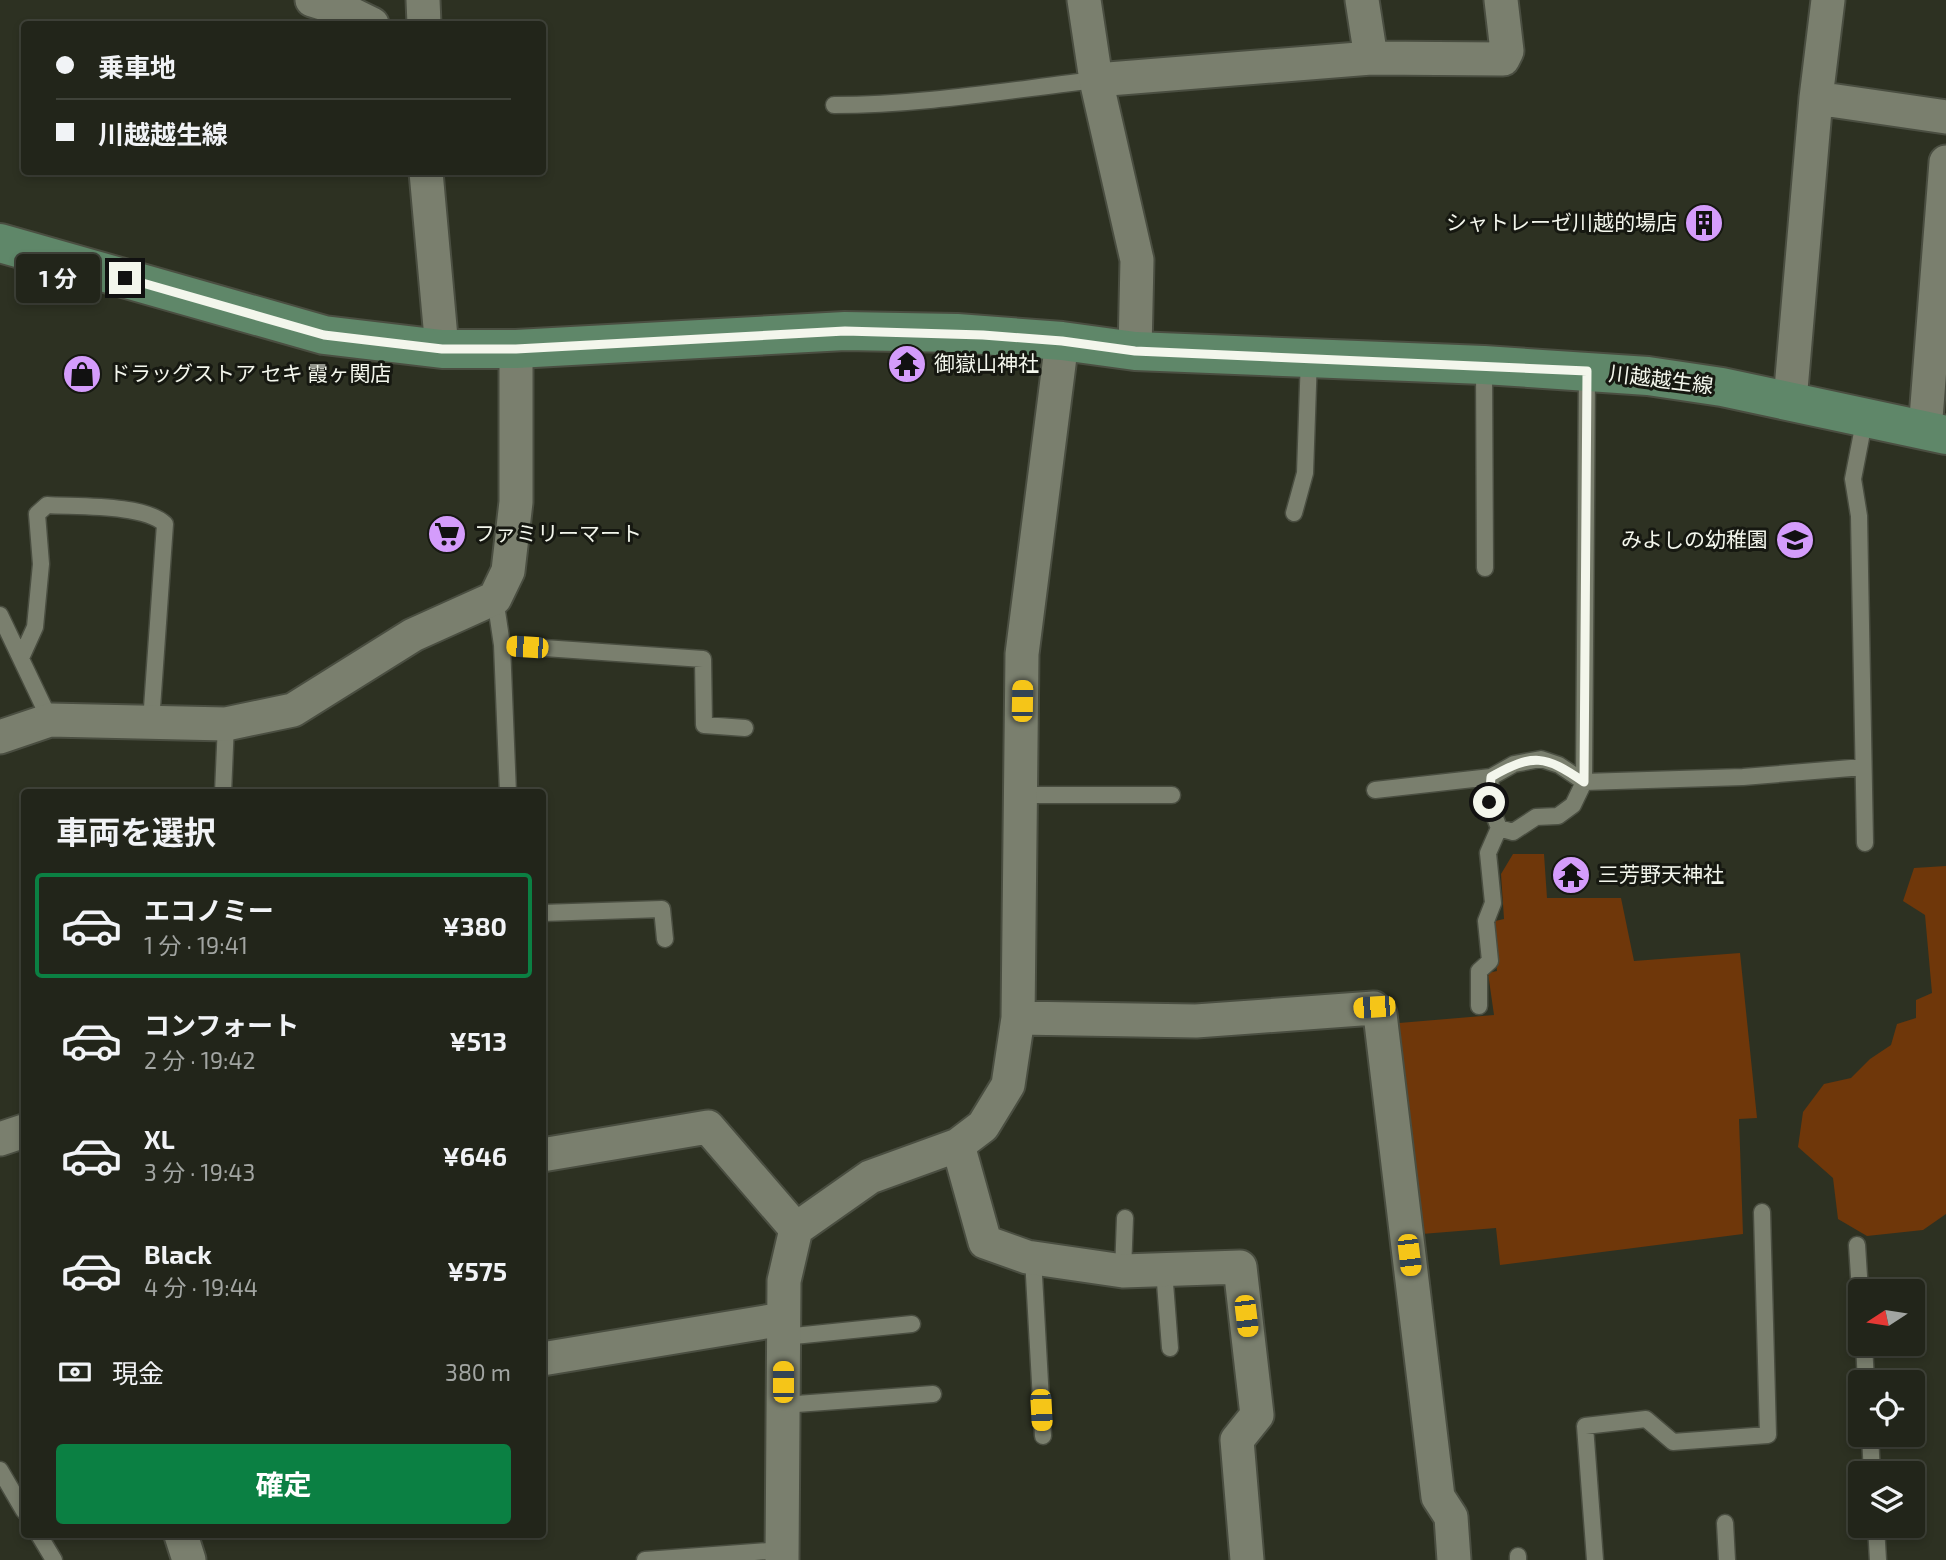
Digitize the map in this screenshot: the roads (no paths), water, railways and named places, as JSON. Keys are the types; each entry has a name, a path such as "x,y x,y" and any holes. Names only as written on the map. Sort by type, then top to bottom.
{"main road":[{"name":"川越越生線","path":"0,243 324,335 442,349 516,349 845,331 957,333 1062,341 1135,351 1484,365 1660,378 1722,387 1936,433"}],"street":[{"path":"312,0 341,9 366,21"},
{"path":"423,0 424,21"},
{"path":"1084,0 1096,80 1137,260 1135,351"},
{"path":"1362,0 1371,58"},
{"path":"1096,80 1371,58 1503,59 1507,51 1501,0"},
{"path":"1790,401 1816,97 1828,0"},
{"path":"1816,97 1946,117"},
{"path":"1936,433 1946,162"},
{"path":"426,175 442,349"},
{"path":"782,1555 784,1281 796,1230 870,1177 958,1145 983,1126 1008,1085 1018,1018 1022,654 1062,341"},
{"path":"0,737 50,720 226,724 293,710 412,635 495,598 508,571 516,502 516,349"},
{"path":"1018,1018 1196,1021 1374,1007 1380,1014 1438,1497 1451,1517 1454,1560"},
{"path":"546,1154 708,1127 796,1230"},
{"path":"0,1139 21,1132"},
{"path":"958,1145 985,1242 1033,1258 1123,1271 1240,1267 1257,1415 1237,1440 1247,1560"},
{"path":"546,1358 784,1327"},
{"path":"182,1538 189,1560"}],"lane":[{"path":"834,105 921,101 1096,80"},
{"path":"1294,513 1305,473 1309,357"},
{"path":"1484,365 1485,568"},
{"path":"1499,828 1513,832 1536,817 1558,816 1573,805 1584,782 1587,371"},
{"path":"1865,417 1853,479 1859,516 1865,843"},
{"path":"21,658 35,627 41,564 37,514 47,505 142,511 162,520 166,524 151,722"},
{"path":"495,598 502,645 508,789"},
{"path":"0,615 50,720"},
{"path":"502,645 703,659 704,725 745,727"},
{"path":"223,789 226,724"},
{"path":"1375,790 1491,777 1514,764 1541,760 1559,765 1584,782 1743,777 1863,767"},
{"path":"1479,1006 1479,971 1490,961 1486,921 1493,903 1488,853 1499,828 1489,802 1491,777"},
{"path":"1021,795 1172,795"},
{"path":"546,913 662,909 664,939"},
{"path":"1595,1560 1585,1426 1646,1419 1673,1442 1768,1435 1762,1212"},
{"path":"1123,1271 1125,1218"},
{"path":"1857,1245 1859,1279"},
{"path":"1033,1258 1042,1436"},
{"path":"1164,1270 1170,1348"},
{"path":"784,1327 912,1324"},
{"path":"783,1405 933,1394"},
{"path":"0,1470 21,1506"},
{"path":"1724,1523 1727,1560"},
{"path":"41,1538 54,1560"},
{"path":"1877,1538 1878,1560"},
{"path":"645,1560 782,1555"}],"place":[{"name":"シャトレーゼ川越的場店","path":"1704,223"},
{"name":"御嶽山神社","path":"907,364"},
{"name":"ドラッグストア セキ 霞ヶ関店","path":"82,374"},
{"name":"ファミリーマート","path":"447,534"},
{"name":"みよしの幼稚園","path":"1795,540"},
{"name":"三芳野天神社","path":"1571,875"}]}
